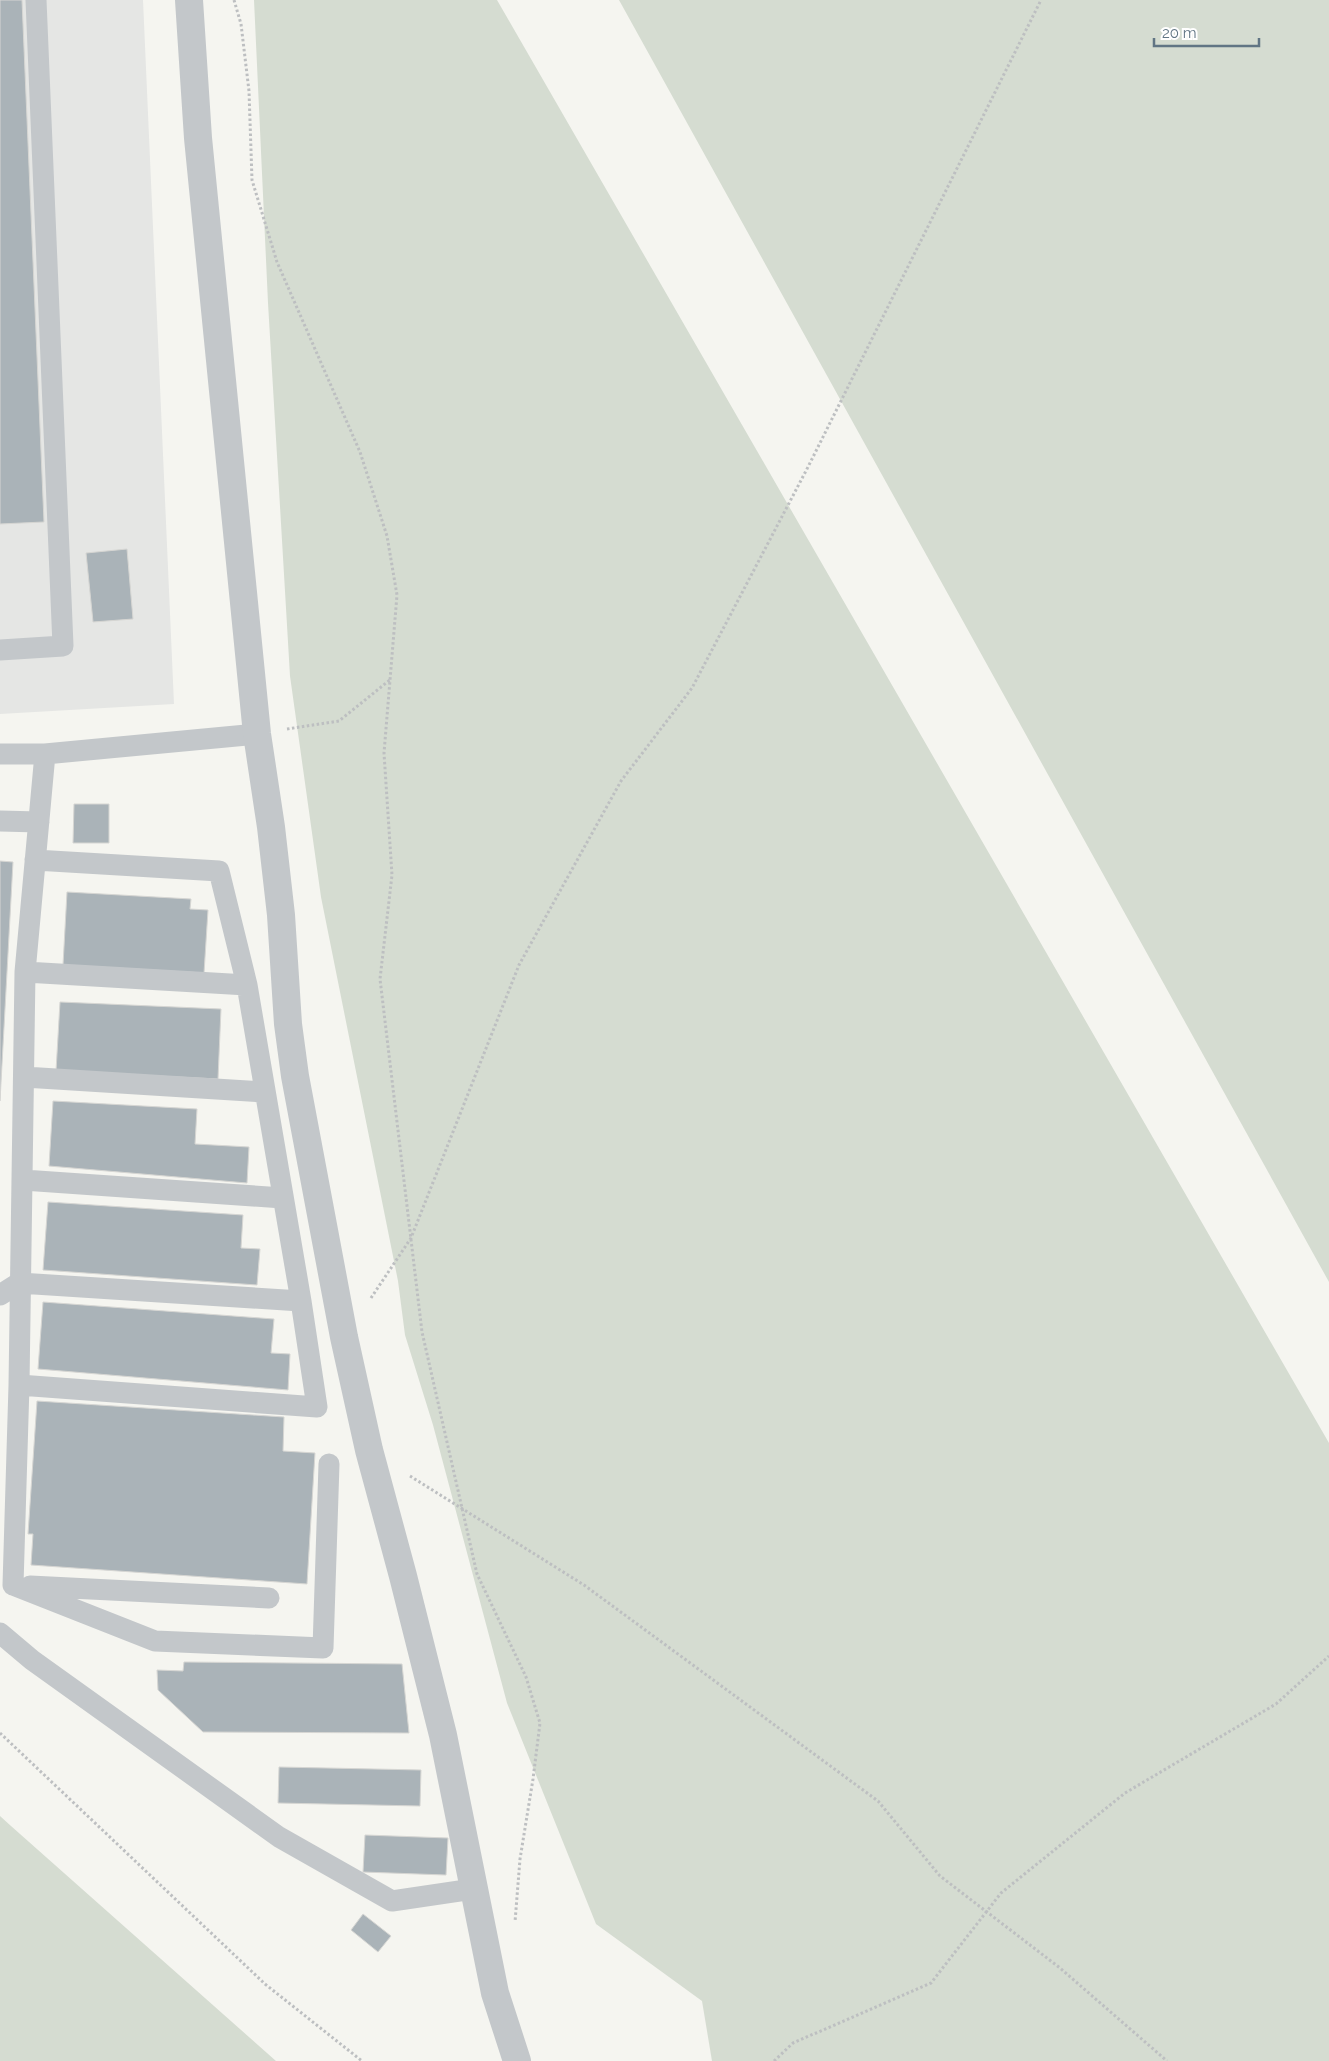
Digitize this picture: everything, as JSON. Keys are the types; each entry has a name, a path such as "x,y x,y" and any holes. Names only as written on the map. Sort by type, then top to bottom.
{"street":[{"path":"189,0 198,138 258,734 274,847 281,915 288,1024 295,1076 344,1337 369,1450 404,1576 443,1735 495,1993 517,2061"}],"lane":[{"path":"0,650 63,646 36,0"},
{"path":"0,754 45,754 258,734"},
{"path":"13,1585 19,1385 25,972 45,754"},
{"path":"0,821 39,822"},
{"path":"19,1385 317,1407 301,1301 247,985 219,871 35,860"},
{"path":"25,972 247,985"},
{"path":"24,1077 264,1092"},
{"path":"23,1180 283,1198"},
{"path":"0,1295 19,1283 301,1301"},
{"path":"13,1585 155,1641 323,1648 330,1464"},
{"path":"13,1585 269,1598"},
{"path":"0,1633 32,1660 280,1836 392,1901 473,1889"}],"path":[{"path":"234,0 241,24 249,91 252,180 277,262 360,452 387,536 397,595 384,753 392,875 380,979 422,1332 478,1574 526,1677 540,1723 520,1859 515,1929"},
{"path":"344,1337 411,1238 519,965 621,781 692,688 812,458 1040,0"},
{"path":"258,734 339,721 391,678"},
{"path":"369,1450 584,1585 878,1801 940,1876 1060,1968 1167,2061"},
{"path":"774,2061 793,2043 931,1982 1001,1893 1125,1793 1276,1704 1329,1656"},
{"path":"0,1733 265,1984 362,2061"}],"shaded area":[{"path":"0,0 143,0 174,704 0,714"},
{"path":"254,0 497,0 1329,1443 1329,2061 712,2061 702,2001 596,1924 507,1703 433,1425 405,1335 398,1281 321,897 290,676 268,303"},
{"path":"619,0 1329,0 1329,1282"},
{"path":"0,1816 11,1826 276,2061 0,2061"}],"building":[{"path":"0,0 22,0 44,522 0,524"},
{"path":"127,549 133,619 93,622 86,553"},
{"path":"74,804 109,804 109,843 73,843"},
{"path":"0,861 13,862 0,1101"},
{"path":"67,892 191,899 190,909 208,910 204,973 63,965"},
{"path":"60,1002 221,1009 218,1079 56,1071"},
{"path":"53,1101 197,1109 195,1144 249,1147 247,1183 49,1166"},
{"path":"48,1202 243,1215 241,1248 260,1249 257,1285 43,1270"},
{"path":"43,1302 274,1319 271,1353 290,1354 288,1390 38,1369"},
{"path":"37,1401 284,1417 283,1451 315,1453 307,1584 31,1565 33,1534 28,1534"},
{"path":"184,1662 402,1664 409,1733 203,1732 158,1690 157,1670 183,1671"},
{"path":"279,1767 421,1770 420,1806 278,1803"},
{"path":"365,1835 448,1838 446,1875 363,1872"},
{"path":"363,1914 391,1936 378,1952 351,1930"}]}
